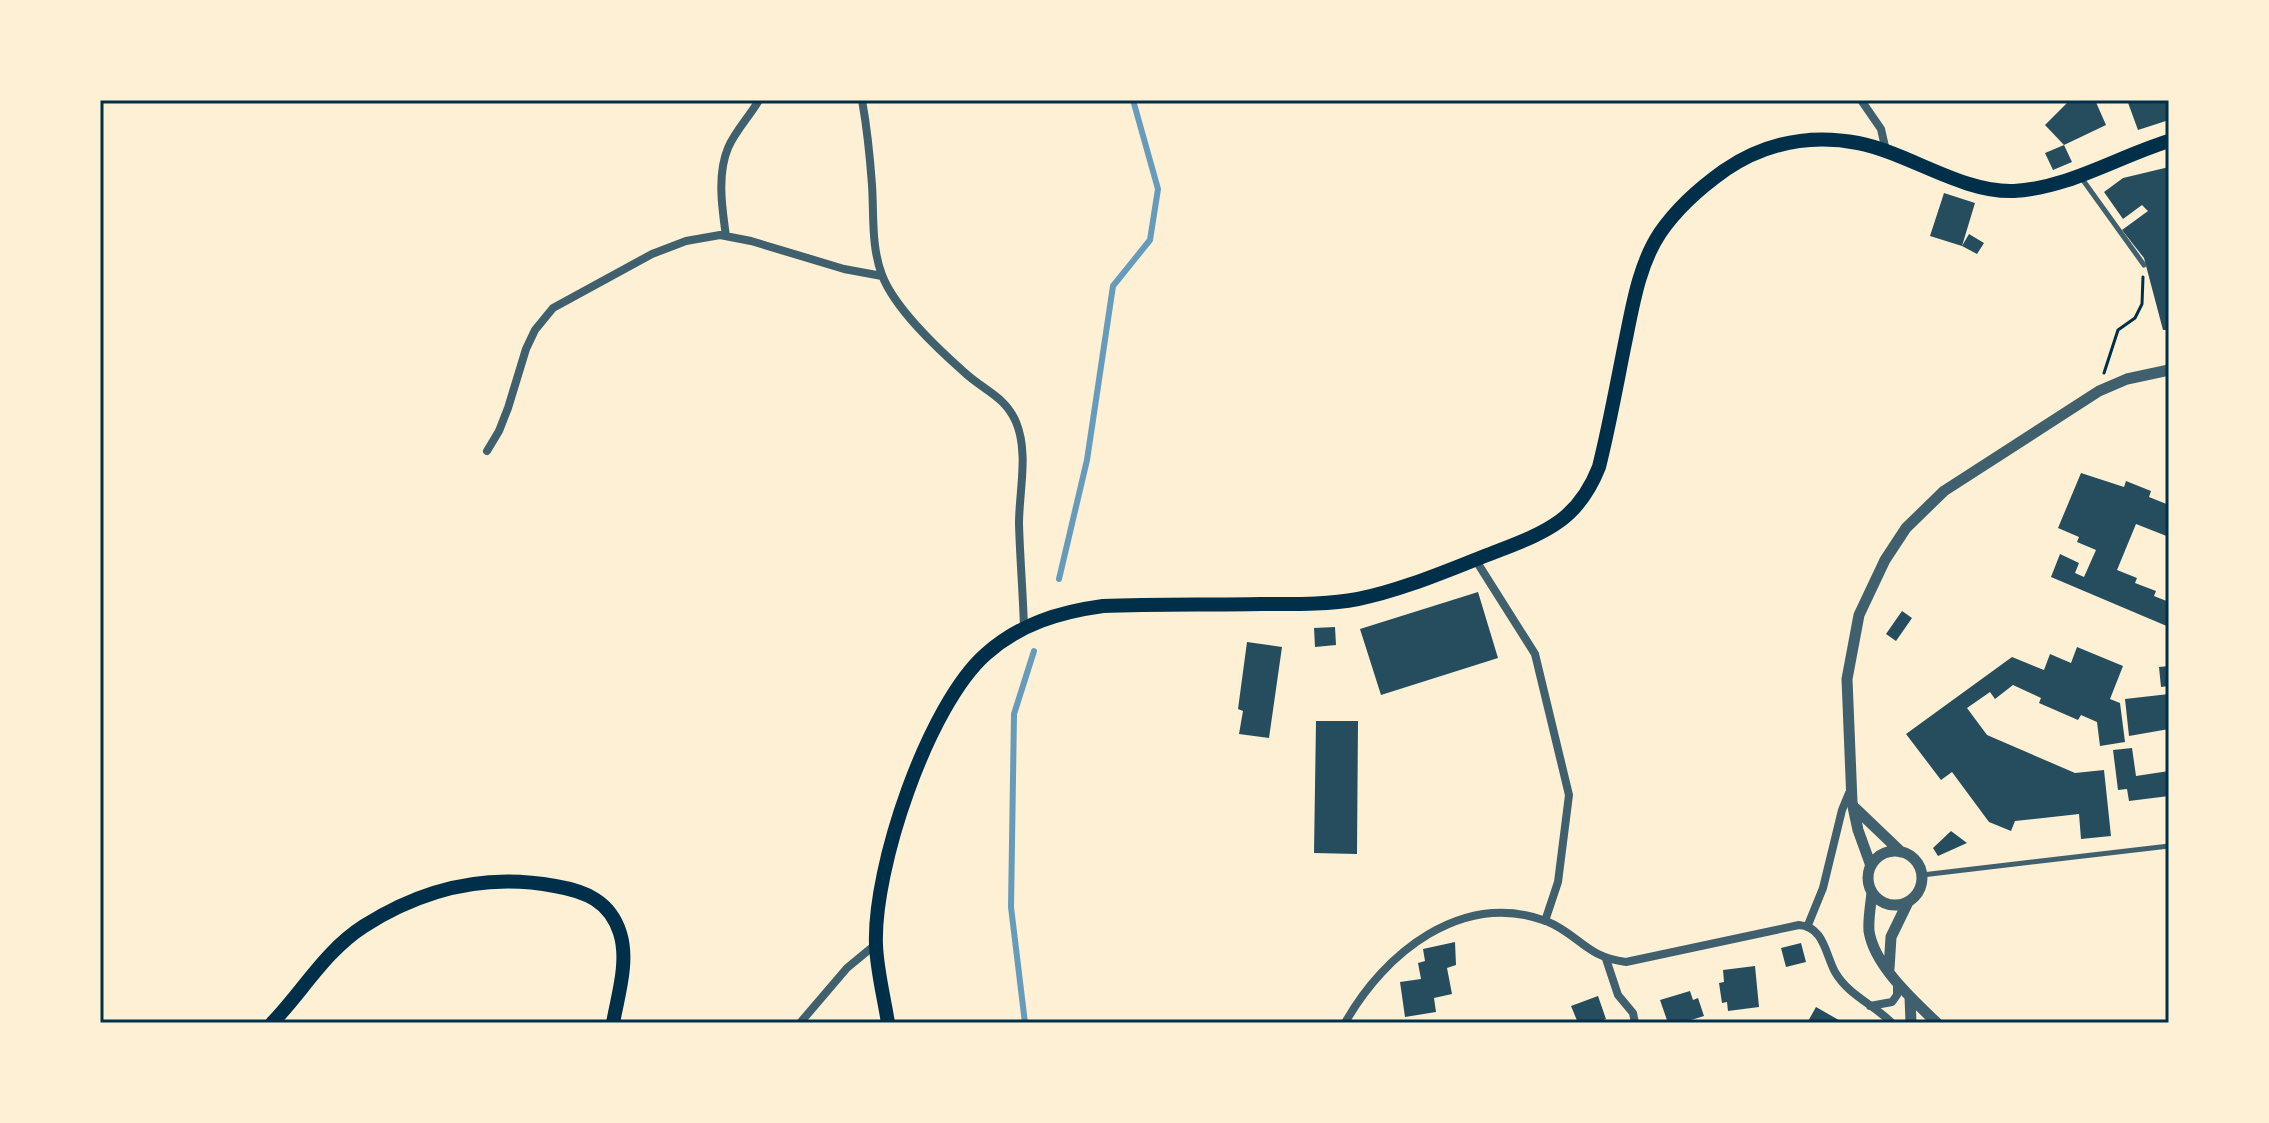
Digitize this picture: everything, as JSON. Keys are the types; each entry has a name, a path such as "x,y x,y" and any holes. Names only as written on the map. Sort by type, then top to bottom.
{"main road":[{"path":"888,1023 876,944 884,882 899,818 936,723 966,676 985,655 1024,628 1070,611 1103,606 1316,604 1358,599 1397,588 1531,538 1558,523 1577,508 1590,490 1607,435 1643,268 1659,235 1679,210 1711,180 1746,157 1775,146 1828,140 1859,144 1981,187 2010,191 2039,188 2080,176 2169,141"},
{"path":"275,1023 315,970 337,947 388,911 443,890 503,880 576,890 594,897 605,907 620,933 623,950 613,1023"}],"street":[{"path":"726,236 722,164 729,145 759,100"},
{"path":"862,100 872,184 874,241 882,276 898,303 929,338 965,374 998,395 1015,419 1022,453 1019,523 1024,628"},
{"path":"1861,100 1881,129 1886,152"},
{"path":"487,451 508,408 526,349 535,330 553,308 652,254 686,241 726,236 844,269 882,276"},
{"path":"1908,902 1885,904 1872,892 1868,883 1871,866 1858,830 1851,790 1847,679 1859,615 1885,560 1906,528 1944,491 2099,391 2127,379 2169,370"},
{"path":"1475,559 1535,654 1569,795 1558,882 1545,921"},
{"path":"1808,925 1823,888 1842,810 1851,790"},
{"path":"1855,808 1901,852 1915,860 1922,875 1918,893 1908,902 1891,937 1889,969"},
{"path":"1871,866 1884,854 1901,852"},
{"path":"1872,892 1869,930 1876,954 1897,983 1937,1023"},
{"path":"1345,1023 1364,990 1413,944 1450,922 1477,914 1512,914 1545,921 1606,959 1626,962 1808,925 1817,930 1840,979 1854,996 1892,1023"},
{"path":"800,1023 847,968 876,944"},
{"path":"1606,959 1618,995 1633,1013 1635,1023"},
{"path":"1870,1006 1892,1002 1897,995 1897,983"},
{"path":"1910,997 1911,1023"}],"lane":[{"path":"2080,176 2144,265"},
{"path":"1922,875 2169,846"}],"path":[{"path":"2099,391 2118,330 2135,318 2142,304 2144,265"}],"building":[{"path":"2070,100 2095,100 2106,125 2064,145 2045,125"},
{"path":"2127,100 2169,100 2169,120 2138,130"},
{"path":"2064,145 2072,162 2053,170 2045,153"},
{"path":"2169,167 2169,330 2163,330 2144,258 2122,230 2148,211 2142,205 2123,219 2104,192 2123,178"},
{"path":"1944,193 1975,203 1962,246 1930,236"},
{"path":"1969,234 1984,243 1977,254 1962,246"},
{"path":"2081,473 2124,487 2126,481 2151,491 2149,497 2169,505 2169,537 2136,524 2117,570 2137,578 2135,583 2156,591 2154,596 2169,602 2169,627 2051,577 2060,554 2079,563 2075,573 2084,577 2096,550 2077,542 2079,537 2058,528"},
{"path":"1478,592 1498,658 1381,695 1360,629"},
{"path":"1902,611 1912,618 1896,641 1886,634"},
{"path":"1335,627 1336,645 1315,647 1314,628"},
{"path":"1247,642 1282,647 1269,738 1239,734 1243,711 1238,709"},
{"path":"2077,647 2123,666 2110,699 2120,703 2125,742 2100,746 2097,722 2081,715 2078,720 2039,703 2041,698 2013,685 1995,699 1990,692 1967,708 1987,735 2075,773 2104,770 2111,836 2081,839 2079,814 2015,821 2011,831 1989,822 1952,772 1941,780 1906,734 2012,657 2044,670 2050,654 2071,663"},
{"path":"2169,666 2169,686 2161,687 2159,667"},
{"path":"2169,694 2169,729 2129,736 2125,699"},
{"path":"1316,721 1358,721 1357,854 1314,853"},
{"path":"2132,748 2136,776 2169,771 2169,796 2129,801 2127,789 2118,790 2113,750"},
{"path":"1951,831 1967,843 1938,856 1933,848"},
{"path":"1455,942 1456,965 1447,968 1452,994 1434,998 1436,1012 1405,1017 1400,982 1421,979 1418,963 1425,961 1423,949"},
{"path":"1801,943 1806,962 1786,967 1781,948"},
{"path":"1755,966 1759,1007 1728,1011 1727,1002 1722,1003 1719,983 1724,982 1723,970"},
{"path":"1690,991 1693,1000 1698,998 1704,1016 1688,1023 1668,1023 1660,1000"},
{"path":"1598,996 1606,1019 1596,1023 1578,1023 1571,1006"},
{"path":"1816,1007 1844,1023 1807,1023"}],"waterway":[{"path":"1059,579 1087,460 1113,286 1150,240 1158,189 1133,100"},
{"path":"1025,1023 1011,907 1014,714 1034,651"}]}
